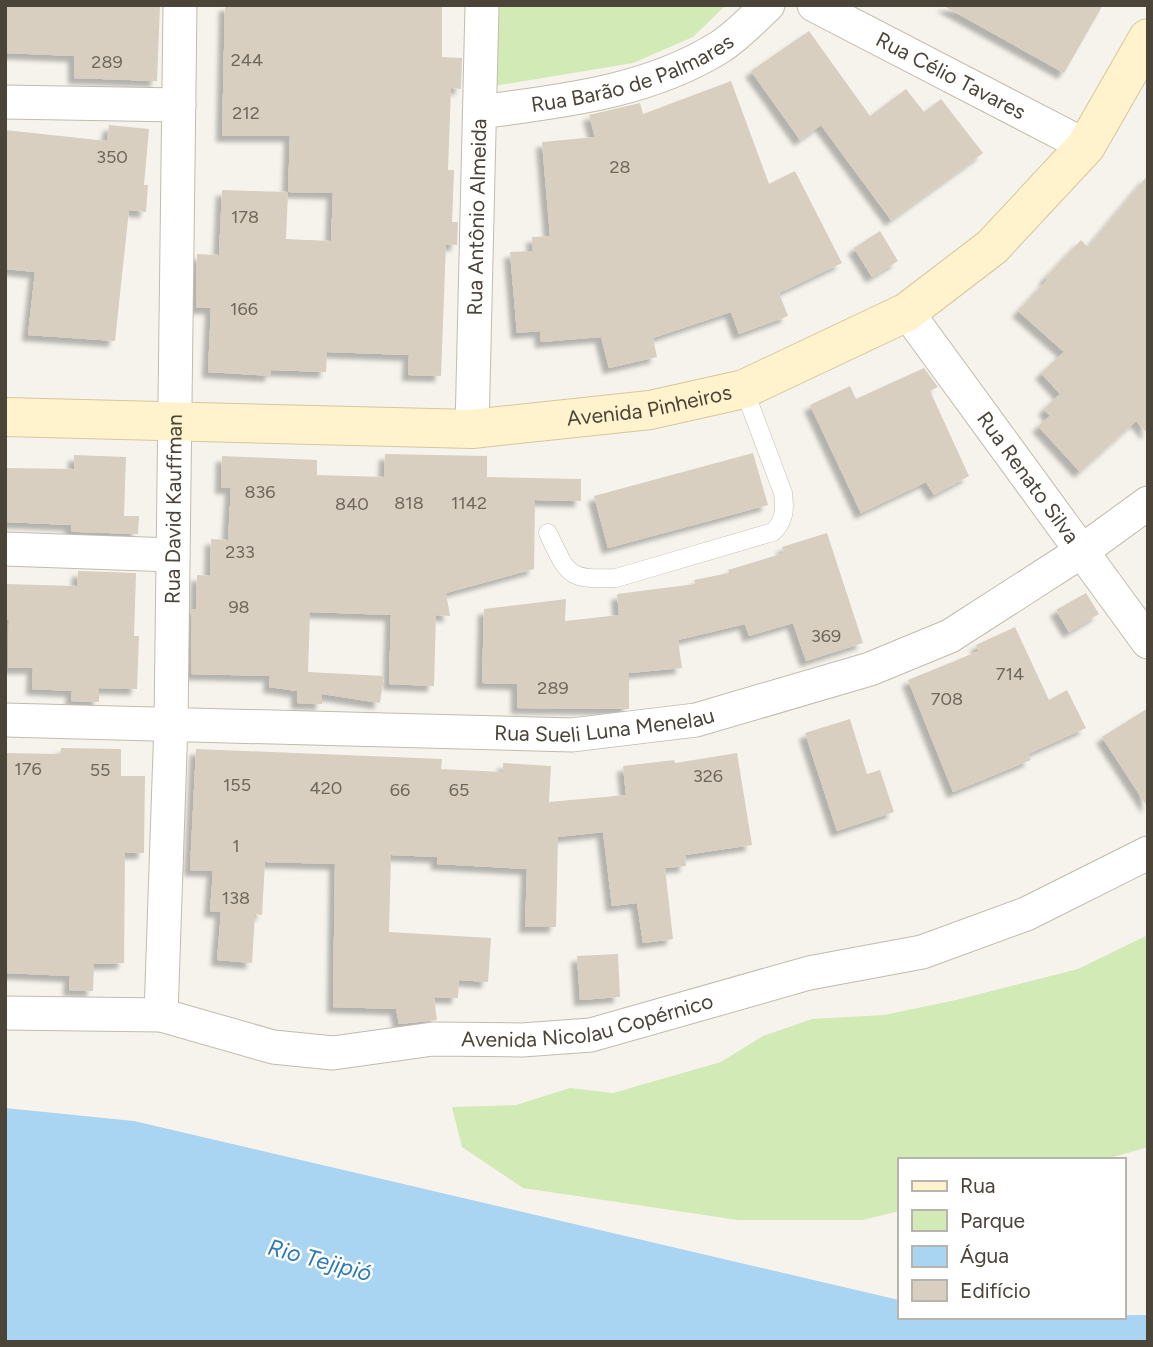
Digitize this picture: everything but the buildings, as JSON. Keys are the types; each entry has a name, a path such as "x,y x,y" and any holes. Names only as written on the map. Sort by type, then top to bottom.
{"street":[{"name":"Rua David Kauffman","path":"161,1015 171,722 180,5"},
{"name":"Rua Antônio Almeida","path":"472,429 482,5"},
{"name":"Rua Barão de Palmares","path":"480,112 609,92 676,71 722,46 768,5"},
{"name":"Rua Célio Tavares","path":"814,5 1086,146"},
{"name":"Avenida Pinheiros","path":"5,417 472,429 650,410 744,388 907,312 992,247 1086,146 1148,38"},
{"path":"5,102 179,105"},
{"name":"Rua Renato Silva","path":"907,312 1148,642"},
{"name":"Rua Sueli Luna Menelau","path":"5,720 572,734 696,720 870,669 950,636 1082,551 1148,503"},
{"path":"5,549 173,555"},
{"name":"Avenida Nicolau Copérnico","path":"5,1013 161,1015 273,1047 333,1053 433,1039 522,1040 591,1035 809,973 922,952 1026,914 1148,853"}],"lane":[{"path":"548,533 565,569 577,576 596,579 617,578 773,532 781,524 785,511 783,493 744,388"}],"green space":[{"path":"485,5 726,5 693,37 633,63 482,88"},
{"path":"1148,935 1148,1147 1110,1158 898,1158 898,1211 863,1220 738,1220 523,1188 462,1147 452,1107 516,1105 570,1088 613,1093 721,1062 763,1036 812,1019 884,1015 1078,969"}],"water":[{"name":"Rio Tejipió","path":"5,1108 134,1121 898,1300 898,1319 1125,1319 1125,1315 1148,1315 1148,1342 5,1342"}]}
